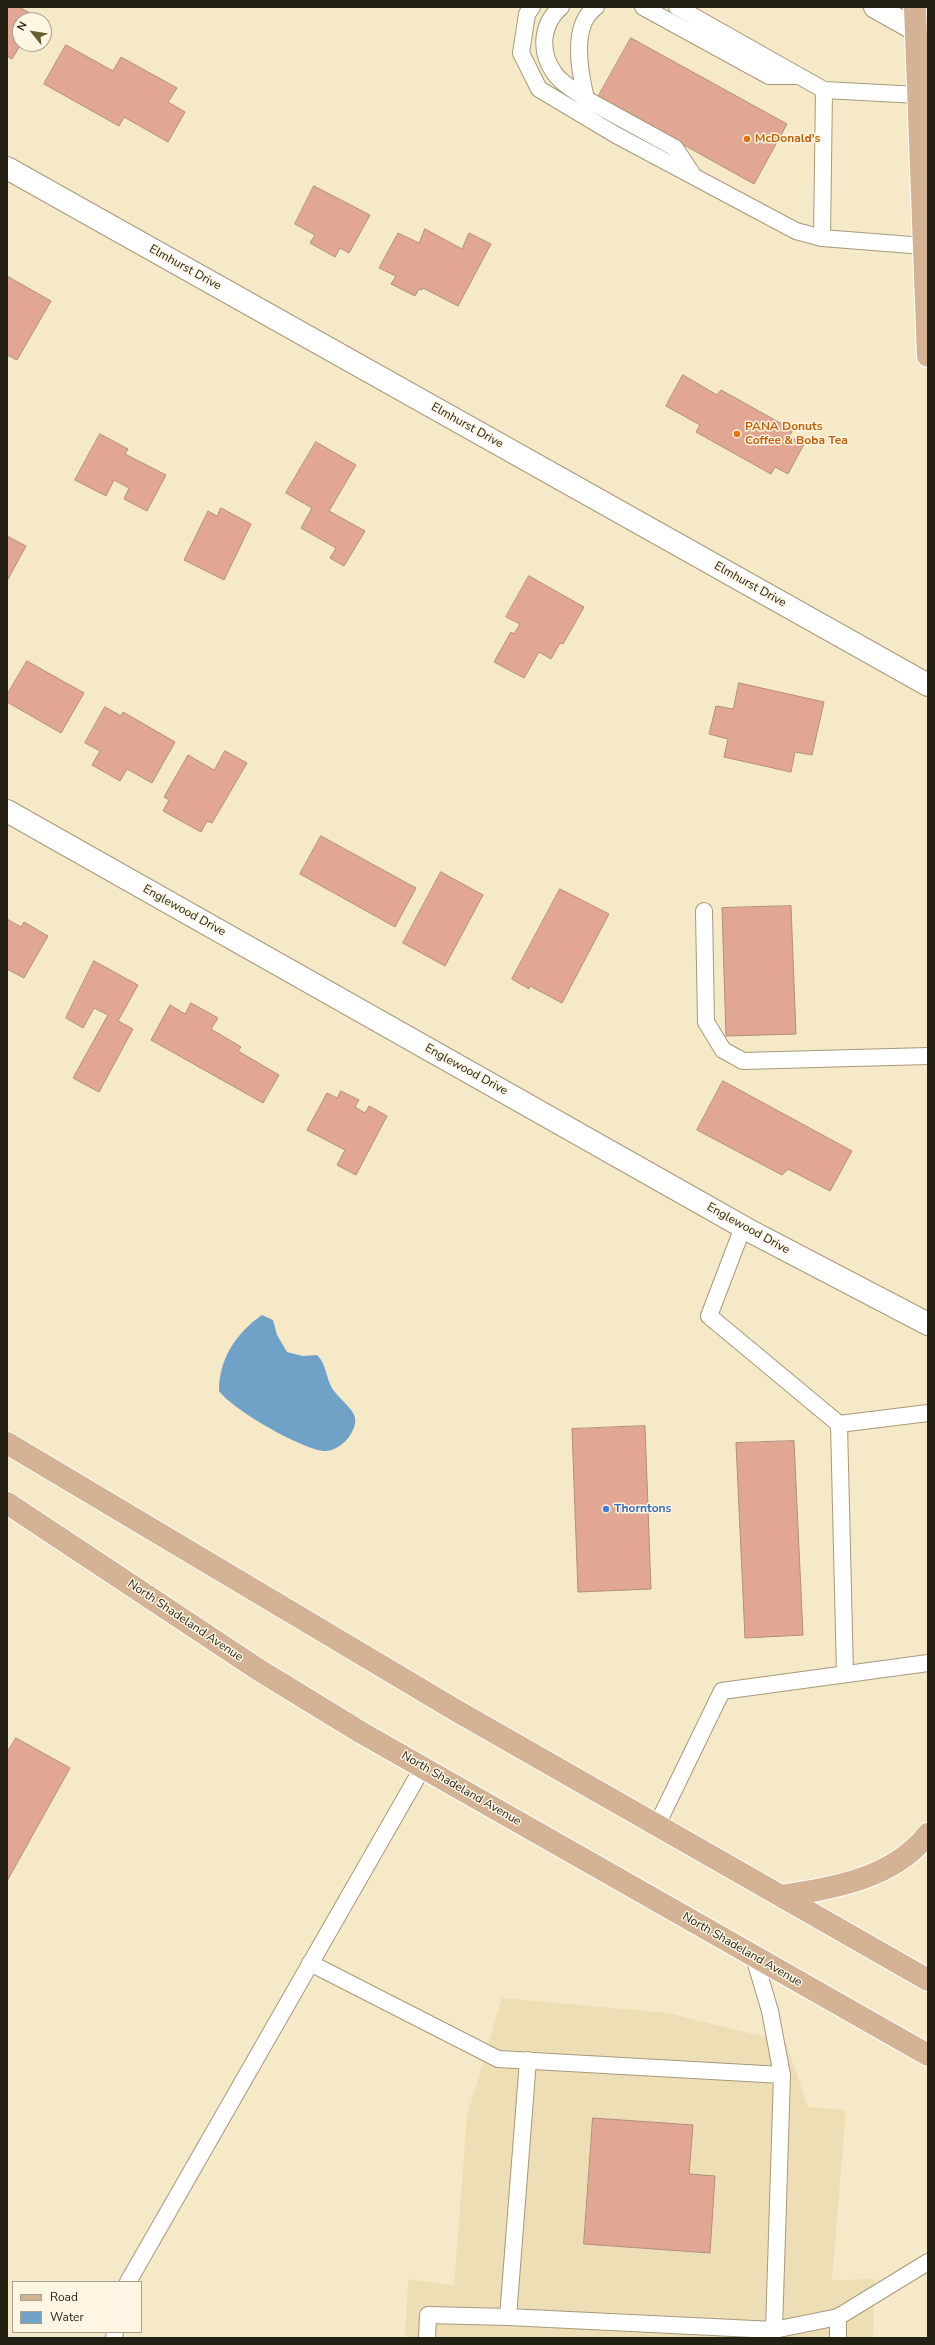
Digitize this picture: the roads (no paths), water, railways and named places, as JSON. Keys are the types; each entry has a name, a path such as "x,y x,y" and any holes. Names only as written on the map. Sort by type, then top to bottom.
{"main road":[{"path":"915,7 920,42 918,95 924,121 924,246 928,356"},
{"path":"7,1443 457,1711 928,1980"},
{"name":"North Shadeland Avenue","path":"7,1503 259,1670 422,1767 754,1957 928,2054"},
{"path":"781,1896 819,1890 856,1881 891,1866 906,1856 928,1834"}],"street":[{"path":"875,7 920,42"},
{"name":"Elmhurst Drive","path":"7,168 928,685"},
{"name":"Englewood Drive","path":"7,811 744,1227 928,1324"}],"lane":[{"path":"532,7 527,14 521,53 539,89 616,135 796,231 822,238 924,246"},
{"path":"561,7 553,14 548,22 543,40 545,52 553,72 586,99 675,148 694,177"},
{"path":"586,99 578,66 580,36 589,12 596,7"},
{"path":"643,7 769,76 800,76"},
{"path":"678,7 824,90 918,95"},
{"path":"822,238 824,90"},
{"path":"704,911 706,1022 722,1050 743,1061 928,1056"},
{"path":"744,1227 709,1316 839,1424 928,1413"},
{"path":"839,1424 845,1674"},
{"path":"657,1825 722,1691 928,1662"},
{"path":"129,2281 422,1767"},
{"path":"754,1957 770,2011 782,2075 774,2330"},
{"path":"310,1963 498,2059 782,2075"},
{"path":"508,2317 528,2060"},
{"path":"427,2338 428,2315 508,2317 774,2330 838,2317 928,2262"},
{"path":"838,2317 838,2338"}],"water":[{"path":"262,1315 273,1320 277,1335 287,1352 303,1356 317,1355 321,1359 332,1387 349,1407 355,1417 355,1423 349,1437 338,1447 323,1451 284,1436 252,1418 219,1391 222,1368 231,1348 244,1330"}],"place":[{"name":"McDonald's","path":"747,139"},
{"name":"PANA Donuts Coffee & Boba Tea","path":"737,434"},
{"name":"Thorntons","path":"606,1509"}]}
